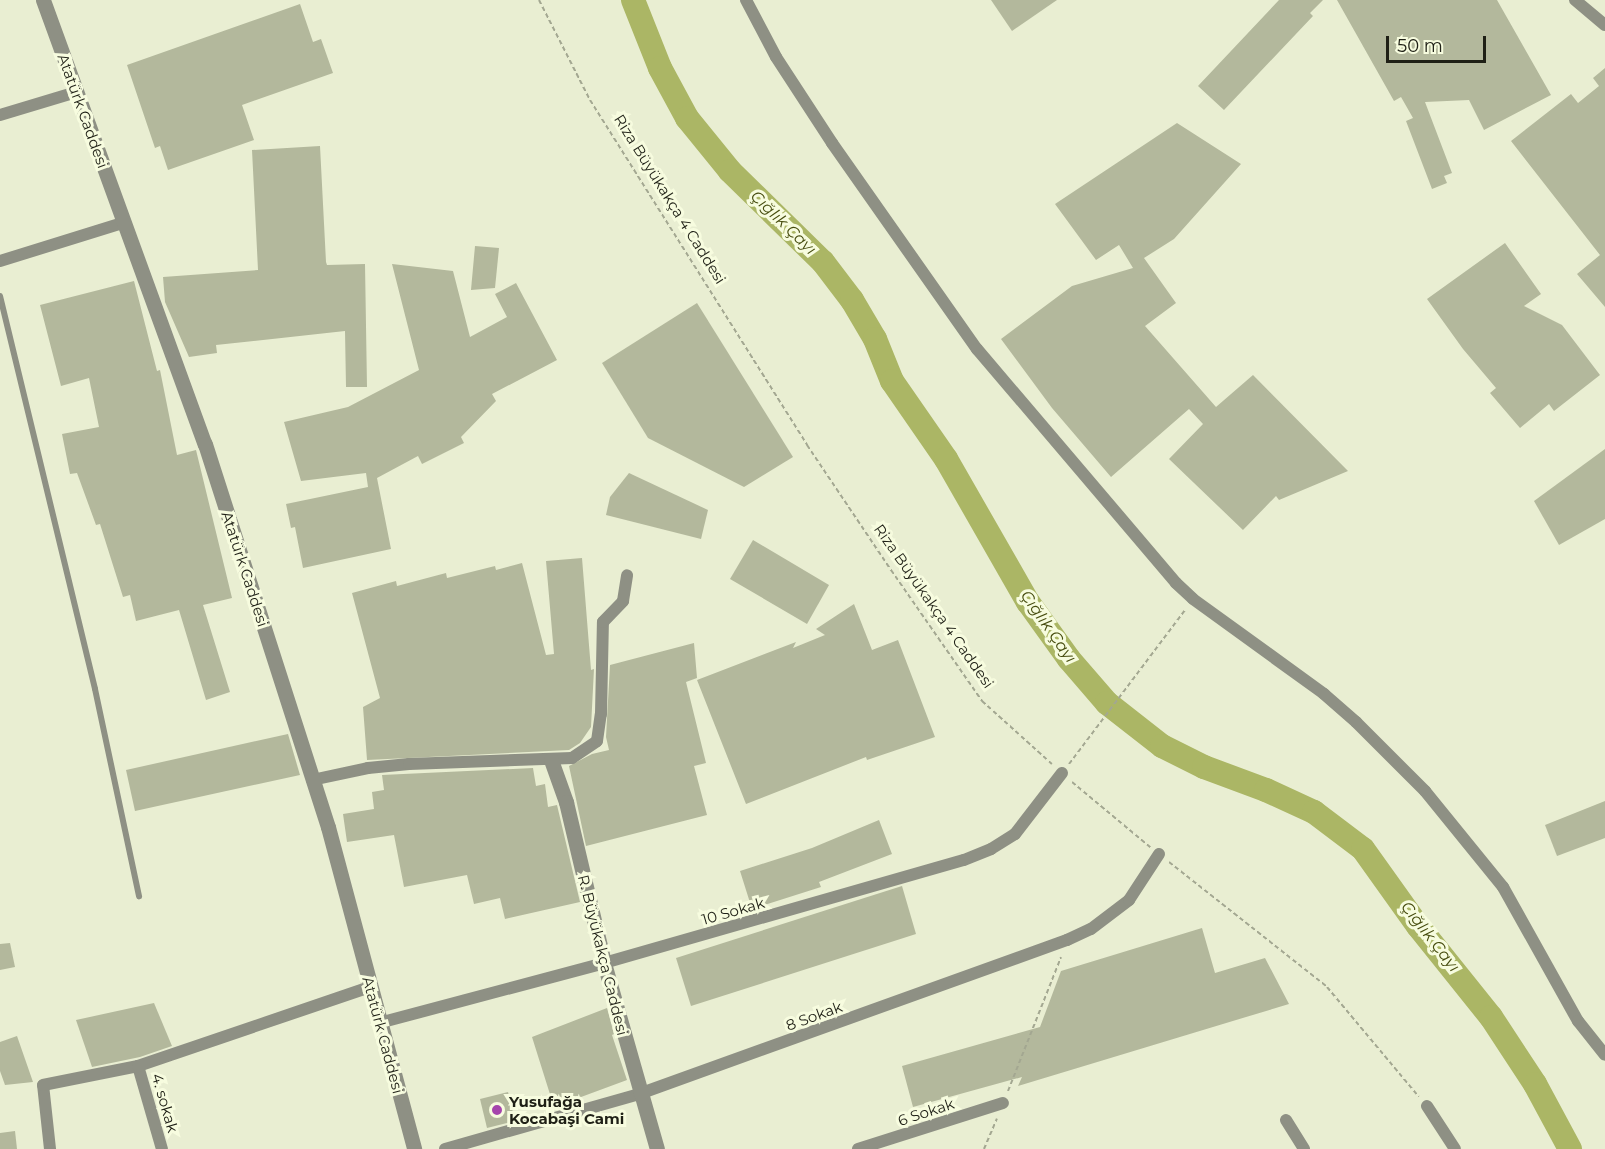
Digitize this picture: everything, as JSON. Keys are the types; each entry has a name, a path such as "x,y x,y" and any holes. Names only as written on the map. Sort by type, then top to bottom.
{"street":[{"name":"Atatürk Caddesi","path":"43,0 205,444 328,827 414,1149"},
{"path":"746,0 776,57 832,143 977,350 1146,550 1193,598 1324,694 1356,722 1425,791 1503,887 1578,1021 1605,1055"},
{"path":"1575,0 1605,25"},
{"path":"0,115 76,92"},
{"path":"0,261 123,223"},
{"path":"312,780 368,768 409,764 572,758 597,741 601,714 603,622 623,601 627,575"},
{"name":"R. Büyükakça Caddesi","path":"551,760 566,802 604,963 639,1094 657,1149"},
{"name":"10 Sokak","path":"380,1023 604,963 982,853 1015,834 1062,773"},
{"name":"8 Sokak","path":"445,1149 639,1094 1067,940 1091,929 1129,900 1159,854"},
{"path":"51,1149 43,1085 138,1066 370,987"},
{"name":"4. sokak","path":"138,1066 162,1149"},
{"name":"6 Sokak","path":"858,1149 1003,1104"},
{"path":"1427,1106 1455,1149"},
{"path":"1286,1120 1304,1149"}],"lane":[{"path":"0,296 95,689 139,896"}],"path":[{"name":"Riza Büyükakça 4 Caddesi","path":"539,0 590,100 807,445 982,702 1159,854 1327,987 1427,1106"},
{"path":"1062,773 1193,598"},
{"path":"984,1149 1067,940"}],"building":[{"path":"991,0 1057,0 1012,31"},
{"path":"1279,0 1323,0 1310,13 1313,16 1224,110 1198,86"},
{"path":"1337,0 1497,0 1551,95 1484,130 1469,100 1425,102 1452,173 1444,176 1447,183 1432,189 1406,121 1413,118 1401,97 1394,101"},
{"path":"300,4 313,42 321,39 333,73 242,105 254,140 168,170 160,146 155,148 127,65"},
{"path":"1605,68 1605,307 1577,274 1600,255 1511,141 1571,94 1578,103 1599,86 1593,78"},
{"path":"1177,123 1241,164 1174,239 1144,258 1176,303 1145,326 1216,407 1253,375 1348,471 1279,500 1276,496 1243,530 1169,459 1203,424 1189,409 1111,477 1052,408 1001,339 1072,286 1133,268 1119,245 1096,260 1055,204"},
{"path":"320,146 327,265 365,264 367,387 346,387 345,331 216,345 217,353 189,357 165,302 163,277 258,270 252,150"},
{"path":"1505,243 1541,294 1524,306 1562,325 1600,375 1554,411 1549,404 1520,428 1490,393 1496,388 1463,349 1427,299"},
{"path":"475,246 499,248 495,288 471,290"},
{"path":"392,264 453,271 470,337 507,317 495,294 516,283 557,360 492,394 496,401 461,437 464,443 422,464 418,456 377,478 391,549 303,568 295,527 291,528 286,504 368,487 366,473 301,481 284,422 348,407 419,370"},
{"path":"134,281 157,371 160,370 177,455 196,450 232,598 203,605 230,692 206,700 179,610 136,621 130,595 123,597 100,524 96,525 77,473 70,474 62,434 99,427 89,378 61,386 40,305"},
{"path":"697,303 793,457 744,487 648,438 602,363"},
{"path":"1605,449 1605,519 1559,545 1534,501"},
{"path":"629,473 708,510 701,539 606,515 610,497"},
{"path":"753,540 829,585 807,624 730,579"},
{"path":"582,558 591,670 594,669 591,727 580,743 569,750 367,760 363,707 380,698 352,593 396,581 397,586 446,573 447,578 495,566 496,570 522,563 546,655 554,654 546,561"},
{"path":"854,604 872,650 898,640 935,737 867,760 866,757 746,804 697,680 796,642 793,648 825,635 816,629"},
{"path":"694,643 697,678 686,682 706,763 694,766 707,815 586,846 569,766 592,754 609,750 606,737 610,665"},
{"path":"288,734 300,775 135,811 126,770"},
{"path":"533,768 536,786 545,784 548,807 557,805 580,902 505,919 500,898 474,904 467,875 404,887 394,835 347,842 343,814 374,809 372,792 384,790 382,775"},
{"path":"1605,801 1605,838 1557,856 1545,825"},
{"path":"879,820 892,854 819,882 821,887 752,909 740,871 812,848"},
{"path":"902,886 916,934 691,1006 676,958"},
{"path":"1202,928 1215,973 1265,958 1289,1004 1018,1086 1022,1077 913,1107 902,1066 1040,1027 1061,971"},
{"path":"10,943 15,967 0,970 0,944"},
{"path":"154,1003 172,1046 140,1057 92,1067 76,1020"},
{"path":"607,1008 614,1034 612,1035 627,1080 554,1107 532,1037"},
{"path":"17,1036 33,1082 5,1085 0,1071 0,1042"},
{"name":"Yusufağa Kocabaşi Cami","path":"508,1092 515,1121 487,1128 480,1099"},
{"path":"15,1131 17,1149 0,1149 0,1133"}],"waterway":[{"name":"Çığlık Çayı","path":"633,0 660,68 687,118 730,171 823,262 852,300 875,339 892,381 946,459 1028,602 1069,659 1107,703 1162,746 1204,767 1266,790 1314,812 1363,849 1418,926 1491,1017 1535,1084 1570,1149"}],"place":[{"name":"Yusufağa Kocabaşi Cami","path":"497,1110"}]}
